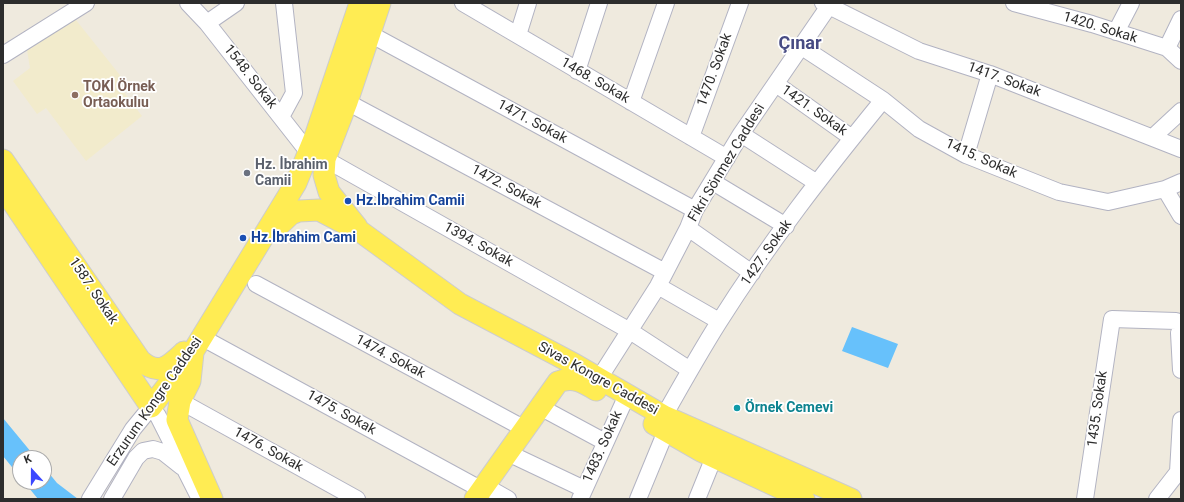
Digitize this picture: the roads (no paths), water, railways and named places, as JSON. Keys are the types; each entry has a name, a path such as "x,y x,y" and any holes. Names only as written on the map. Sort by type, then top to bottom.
{"main road":[{"name":"Erzurum Kongre Caddesi","path":"317,156 360,3"},
{"name":"Erzurum Kongre Caddesi","path":"151,407 197,344 296,183 317,156 347,102 380,3"},
{"name":"Sivas Kongre Caddesi","path":"317,156 329,192 361,232"},
{"name":"1587. Sokak","path":"3,160 136,354 147,366 160,369 167,366 197,344"},
{"name":"1587. Sokak","path":"3,188 151,407"},
{"name":"Sivas Kongre Caddesi","path":"259,245 291,214 299,211 319,210 361,232 460,304 541,347 596,383 665,423 714,457 792,496"},
{"path":"197,344 190,381 177,409 177,420 211,497"},
{"path":"481,492 558,382 554,365 541,347"},
{"name":"Sivas Kongre Caddesi","path":"558,382 567,378 596,383"},
{"name":"Sivas Kongre Caddesi","path":"665,423 851,499"}],"street":[{"path":"3,54 86,3"},
{"name":"1548. Sokak","path":"188,3 207,23 281,117 317,156"},
{"path":"281,117 294,93 284,3"},
{"name":"1468. Sokak","path":"463,3 727,158"},
{"path":"518,35 528,3"},
{"path":"577,71 599,3"},
{"path":"630,102 666,3"},
{"name":"1470. Sokak","path":"691,137 740,3"},
{"name":"1420. Sokak","path":"1014,3 1167,48 1181,61"},
{"path":"1116,32 1131,3"},
{"path":"207,23 232,4"},
{"name":"Fikri Sönmez Caddesi","path":"596,383 658,286 688,228 695,210 741,134 802,47 827,4"},
{"name":"1417. Sokak","path":"827,4 919,51 990,74 1181,149"},
{"path":"1167,48 1181,19"},
{"name":"1471. Sokak","path":"370,34 695,210"},
{"name":"1415. Sokak","path":"802,47 883,100 919,129 966,155 1059,192 1108,202 1165,189 1181,182"},
{"path":"966,155 990,74"},
{"name":"1421. Sokak","path":"776,84 852,138"},
{"name":"1427. Sokak","path":"638,499 665,423 690,370 720,321 752,273 817,183 883,100"},
{"name":"1472. Sokak","path":"347,102 665,272"},
{"path":"1153,137 1181,111"},
{"path":"741,134 817,183"},
{"name":"1394. Sokak","path":"317,156 630,331 690,370"},
{"path":"713,182 786,226"},
{"path":"1165,189 1181,216"},
{"path":"688,228 752,273"},
{"name":"1474. Sokak","path":"256,284 525,429"},
{"path":"658,286 720,321"},
{"name":"1435. Sokak","path":"1085,499 1112,319 1176,321 1181,327"},
{"path":"1181,330 1179,333 1181,370"},
{"name":"1475. Sokak","path":"197,344 481,492 508,499"},
{"name":"1483. Sokak","path":"582,494 624,400"},
{"name":"1476. Sokak","path":"180,401 356,499"},
{"path":"151,407 158,416 188,472 211,497"},
{"name":"Erzurum Kongre Caddesi","path":"90,499 133,429 151,407"},
{"path":"540,407 605,442"},
{"path":"1157,499 1178,472 1181,420"},
{"name":"Erzurum Kongre Caddesi","path":"112,499 136,458 143,452 153,449 163,452 188,472"},
{"path":"508,452 582,494"},
{"path":"697,499 714,457"}],"water":[{"path":"852,327 898,344 888,368 842,351"},
{"path":"3,418 29,450 12,450 12,467 3,456"},
{"path":"52,477 57,483 78,499 38,499 31,490 52,490"}],"place":[{"name":"TOKİ Örnek Ortaokulıu","path":"75,95"},
{"name":"Hz. İbrahim Camii","path":"247,173"},
{"name":"Hz.İbrahim Camii","path":"348,201"},
{"name":"Hz.İbrahim Cami","path":"243,238"},
{"name":"Örnek Cemevi","path":"737,408"}],"district":[{"name":"Çınar","path":"800,44"}]}
